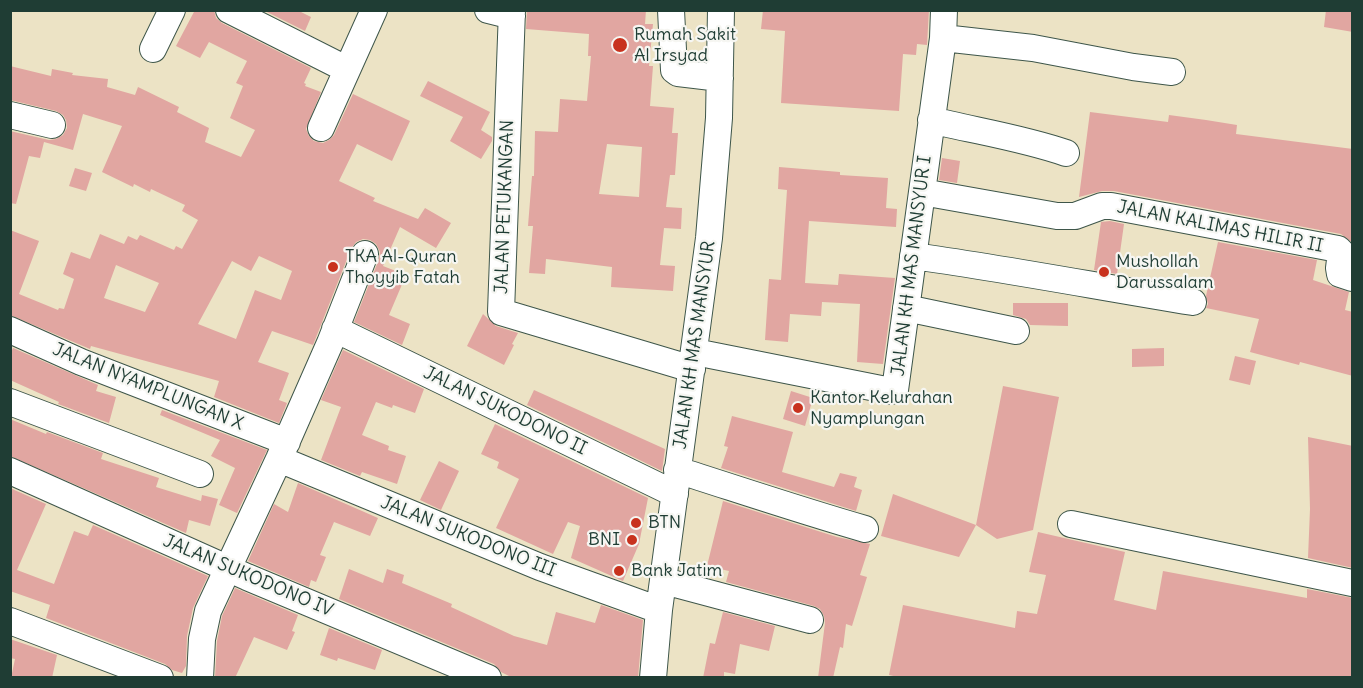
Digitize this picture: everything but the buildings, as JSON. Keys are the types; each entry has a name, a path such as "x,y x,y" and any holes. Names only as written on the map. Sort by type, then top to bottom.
{"street":[{"path":"153,49 172,10"},
{"path":"229,10 346,69"},
{"path":"321,128 374,10"},
{"path":"671,10 674,70 683,74 720,78"},
{"name":"JALAN KH MAS MANSYUR","path":"653,678 659,610 709,238 719,118 721,10"},
{"name":"JALAN KH MAS MANSYUR I","path":"694,360 893,391 896,388 944,38 945,10"},
{"name":"JALAN PETUKANGAN","path":"504,12 501,312 694,360"},
{"path":"944,38 1033,48 1172,72"},
{"path":"10,115 52,125"},
{"path":"931,120 1042,145 1066,153"},
{"name":"JALAN KALIMAS HILIR II","path":"922,192 1057,216 1075,216 1102,206 1111,206 1338,249 1341,252 1340,274 1353,278"},
{"path":"200,678 202,639 207,611 283,450 365,254"},
{"path":"913,256 1006,268 1193,303"},
{"path":"906,308 1016,331"},
{"name":"JALAN SUKODONO II","path":"335,329 676,482 771,499 786,507 865,529"},
{"name":"JALAN NYAMPLUNGAN X","path":"10,330 283,450"},
{"path":"10,402 200,474"},
{"name":"JALAN SUKODONO III","path":"283,450 540,567 659,610"},
{"name":"JALAN SUKODONO IV","path":"10,471 228,568 488,678"},
{"path":"1071,524 1353,583"},
{"path":"664,581 810,620"},
{"path":"10,621 160,678"}],"place":[{"name":"Rumah Sakit Al Irsyad","path":"620,45"},
{"name":"TKA Al-Quran Thoyyib Fatah","path":"333,267"},
{"name":"Mushollah Darussalam","path":"1104,272"},
{"name":"Kantor Kelurahan Nyamplungan","path":"798,408"},
{"name":"BTN","path":"636,523"},
{"name":"BNI","path":"632,540"},
{"name":"Bank Jatim","path":"619,571"}]}
